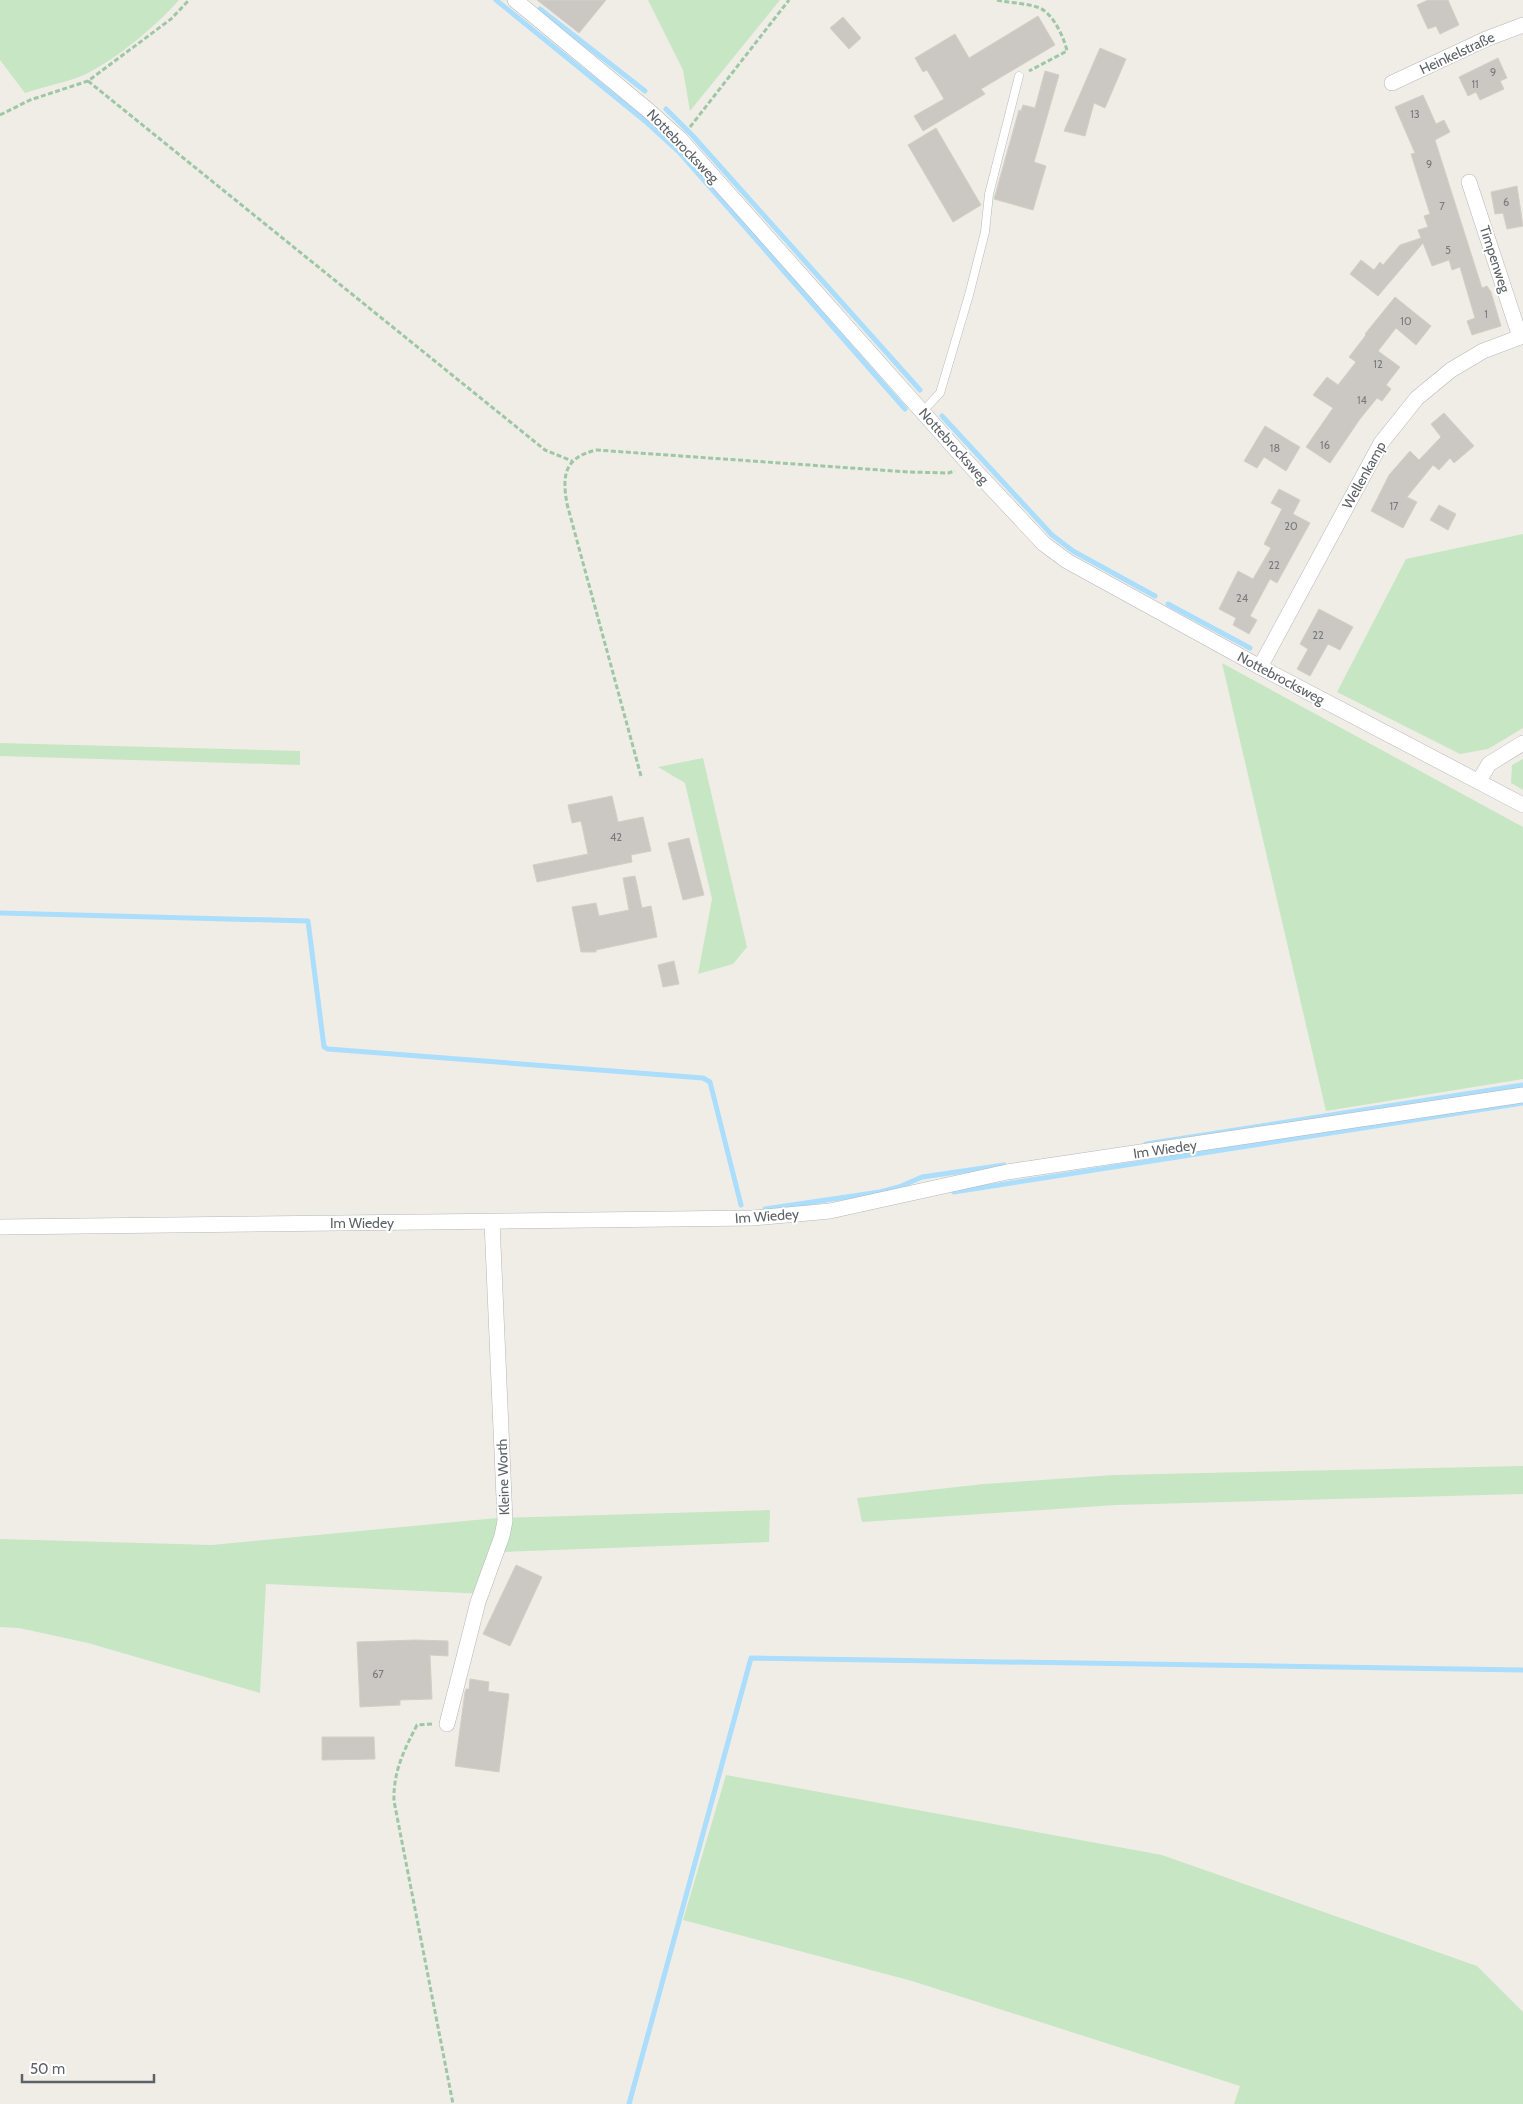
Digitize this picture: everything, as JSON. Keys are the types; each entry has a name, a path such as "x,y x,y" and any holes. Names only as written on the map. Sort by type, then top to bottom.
{"street":[{"name":"Nottebrocksweg","path":"515,0 649,110 680,139 967,462 1044,544 1067,560 1260,667 1523,805"},
{"name":"Heinkelstraße","path":"1392,82 1486,39 1523,25"},
{"name":"Timpenweg","path":"1469,182 1522,337"},
{"name":"Wellenkamp","path":"1260,667 1381,443 1417,398 1451,370 1483,352 1522,337"},
{"path":"1478,781 1489,764 1523,743"},
{"name":"Im Wiedey","path":"0,1227 754,1218 830,1211 1007,1172 1523,1095"},
{"name":"Kleine Worth","path":"447,1724 478,1602 502,1536 505,1521 492,1222"}],"lane":[{"path":"923,411 940,393 969,294 985,232 989,194 1019,76"}],"path":[{"path":"0,115 30,100 88,81 172,19 189,0"},
{"path":"680,139 790,0"},
{"path":"997,0 1038,7 1050,17 1065,42 1067,51 1019,76"},
{"path":"88,81 545,450 572,461"},
{"path":"641,776 567,504 564,479 572,461 584,453 596,450 908,472 948,473 959,470 967,462"},
{"path":"447,1724 417,1725 398,1764 393,1785 394,1801 453,2104"}],"green space":[{"path":"0,0 179,0 136,40 100,66 73,79 25,93 0,60"},
{"path":"648,0 780,0 690,111 683,70"},
{"path":"1523,534 1523,728 1488,749 1460,754 1337,692 1406,559"},
{"path":"1222,663 1523,827 1523,1079 1326,1111"},
{"path":"0,743 300,751 300,765 0,756"},
{"path":"703,758 747,947 733,964 698,974 712,899 685,783 658,767"},
{"path":"1523,759 1523,790 1511,783 1512,765"},
{"path":"1523,1466 1523,1494 1116,1505 862,1522 857,1498 984,1484 1114,1475"},
{"path":"770,1510 769,1542 504,1552 488,1594 266,1584 260,1693 88,1643 19,1628 0,1627 0,1539 212,1545 497,1518"},
{"path":"726,1775 1162,1855 1477,1966 1523,2012 1523,2104 1234,2104 1240,2086 912,1981 683,1920"}],"building":[{"path":"537,0 606,0 579,33"},
{"path":"1428,0 1448,0 1459,25 1440,34 1436,26 1428,29 1417,5"},
{"path":"1038,16 1055,45 981,89 985,94 923,131 914,116 944,99 927,70 923,72 915,58 955,34 969,58"},
{"path":"843,17 861,38 849,49 830,28"},
{"path":"1100,48 1126,59 1105,108 1094,103 1085,136 1064,131"},
{"path":"1498,58 1507,78 1500,81 1504,89 1480,100 1476,92 1468,96 1459,77"},
{"path":"1045,71 1059,75 1034,162 1046,166 1033,210 994,199 1019,110 1021,111 1023,105 1035,108"},
{"path":"1423,95 1436,124 1444,120 1450,132 1435,140 1482,288 1487,286 1491,292 1501,326 1472,335 1467,321 1475,318 1460,267 1452,270 1449,260 1432,266 1423,243 1378,296 1350,274 1361,260 1374,270 1380,262 1383,265 1400,245 1421,238 1418,230 1428,227 1424,216 1430,214 1411,154 1415,153 1395,107"},
{"path":"936,128 981,205 953,222 908,145"},
{"path":"1517,186 1523,226 1507,229 1503,213 1495,214 1491,192"},
{"path":"1395,297 1431,326 1416,345 1396,328 1378,351 1400,367 1386,385 1391,389 1382,401 1377,398 1330,463 1306,447 1333,408 1313,395 1327,377 1338,385 1356,362 1349,357"},
{"path":"1444,413 1474,446 1454,463 1450,458 1439,470 1433,465 1407,497 1417,502 1403,528 1371,511 1389,475 1410,451 1419,460 1441,437 1431,424"},
{"path":"1265,426 1300,447 1286,471 1264,457 1257,468 1244,461"},
{"path":"1279,489 1300,500 1293,514 1310,523 1277,583 1270,579 1250,616 1257,620 1249,634 1233,625 1236,618 1219,609 1238,571 1253,579 1271,548 1264,544 1282,509 1271,503"},
{"path":"1439,505 1456,514 1448,530 1430,520"},
{"path":"1319,609 1353,627 1340,650 1328,644 1310,676 1297,669 1308,649 1300,644"},
{"path":"612,796 618,822 643,817 651,851 631,855 632,862 537,882 533,865 588,854 581,821 572,823 568,805"},
{"path":"689,838 704,895 683,900 668,843"},
{"path":"635,876 642,908 651,906 657,937 596,950 596,952 581,952 572,907 596,903 599,916 629,910 623,878"},
{"path":"674,961 679,984 663,987 658,965"},
{"path":"516,1565 542,1577 510,1646 483,1634"},
{"path":"448,1641 448,1656 430,1655 432,1699 400,1700 400,1705 360,1707 357,1642"},
{"path":"470,1679 489,1682 488,1691 509,1694 499,1772 455,1766 465,1692 466,1689 469,1689"},
{"path":"322,1737 374,1737 375,1759 322,1760"}],"waterway":[{"path":"496,0 645,121 680,153 905,409"},
{"path":"540,9 645,91"},
{"path":"666,109 693,136 920,390"},
{"path":"942,416 1052,535 1073,551 1155,596"},
{"path":"1168,604 1250,648"},
{"path":"0,913 308,921 324,1047 328,1049 703,1078 710,1082 741,1205"},
{"path":"1146,1144 1523,1085"},
{"path":"954,1192 1523,1103"},
{"path":"765,1209 880,1192 899,1187 922,1177 1004,1165"},
{"path":"629,2104 751,1658 1523,1670"}]}
